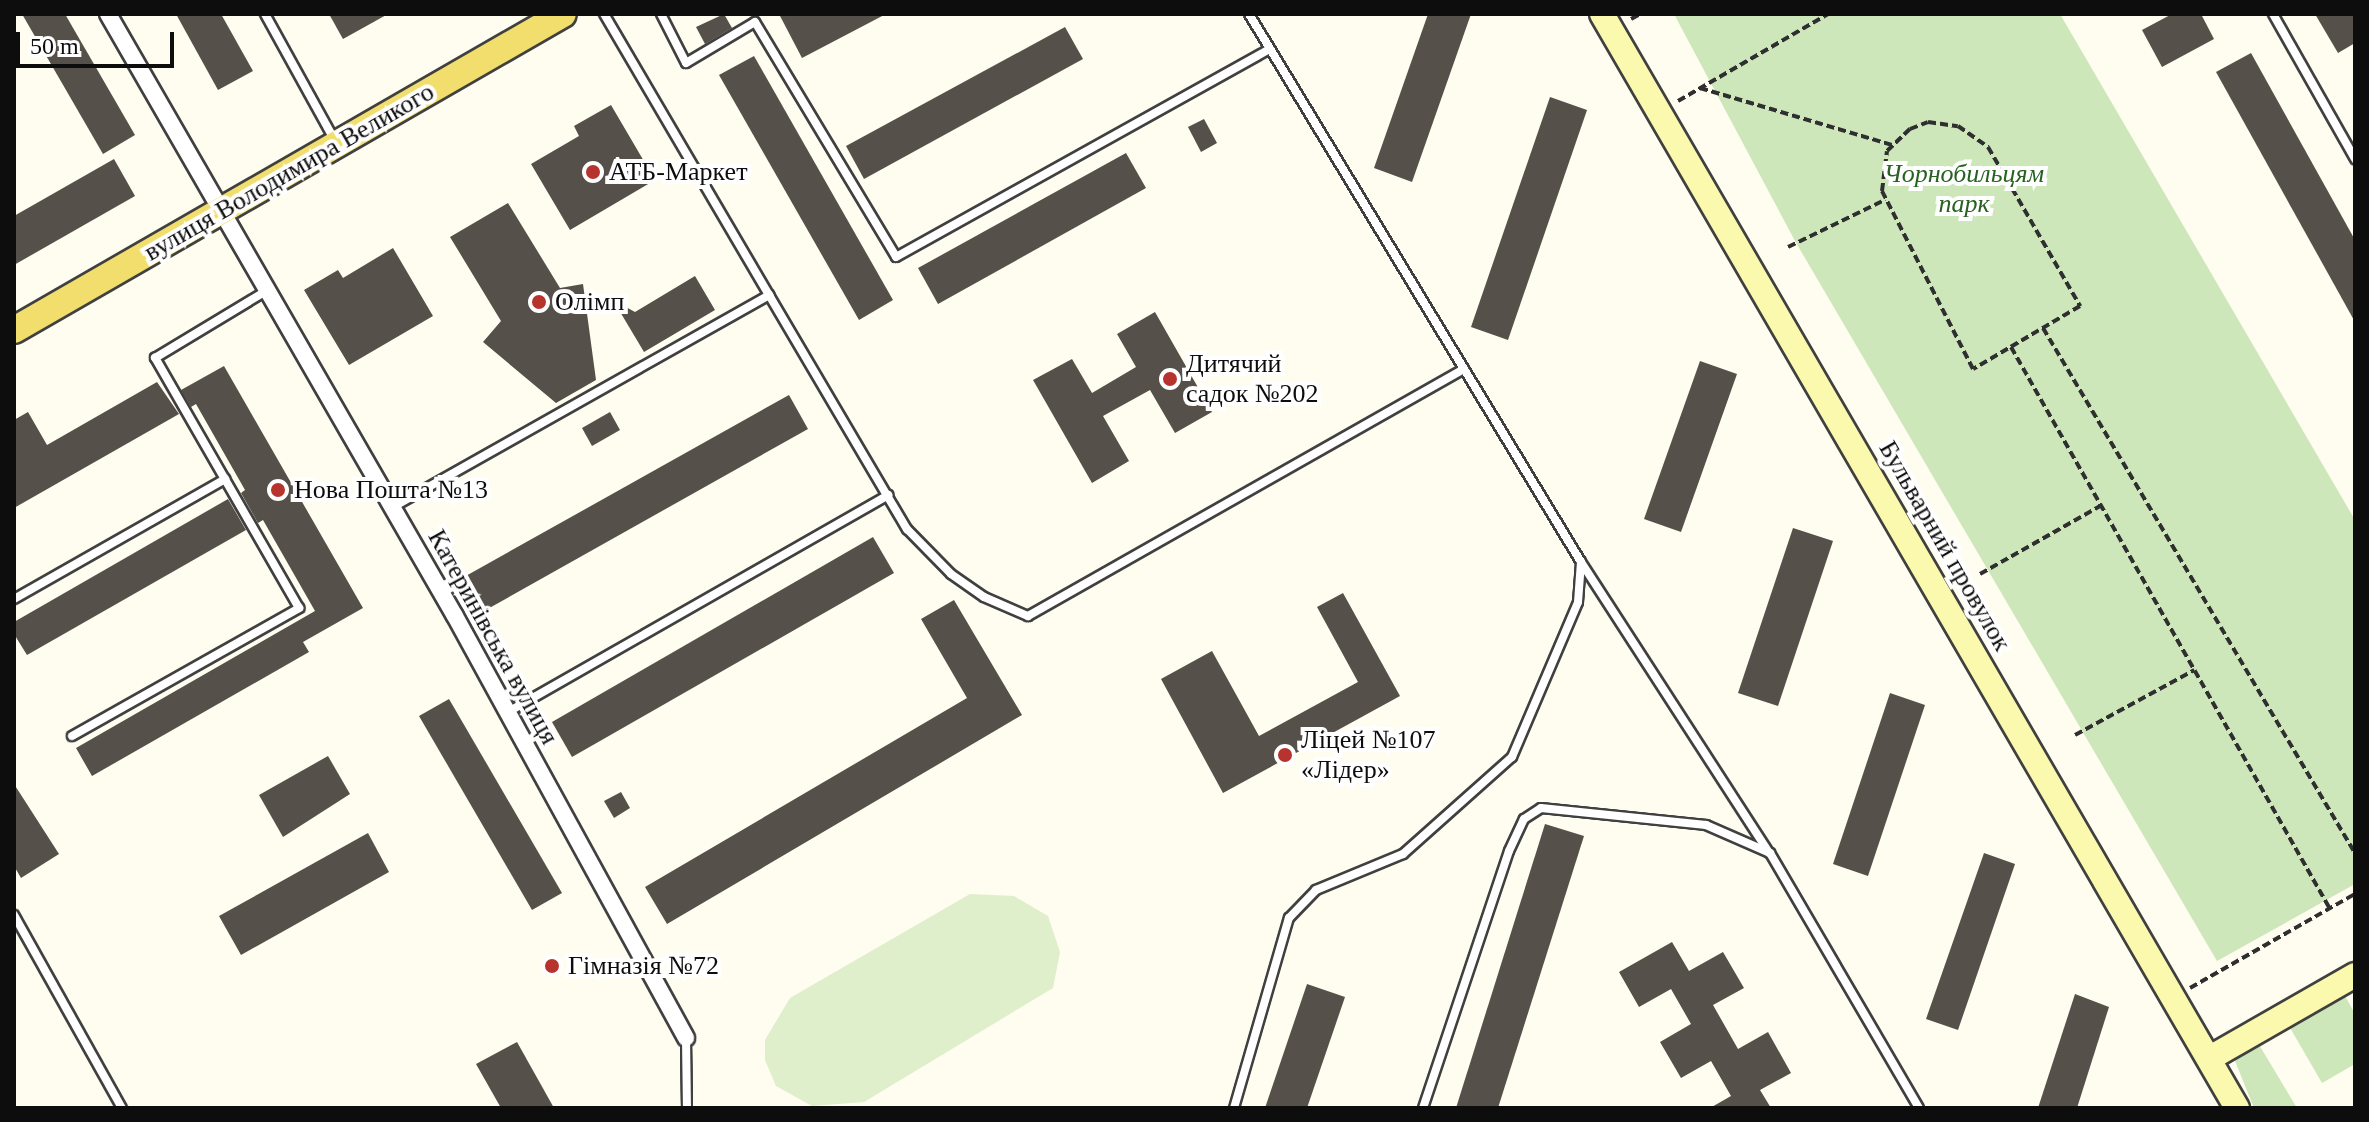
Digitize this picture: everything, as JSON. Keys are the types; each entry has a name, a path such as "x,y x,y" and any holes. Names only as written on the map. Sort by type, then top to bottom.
{"main road":[{"name":"вулиця Володимира Великого","path":"14,330 563,14"}],"street":[{"name":"Катеринівська вулиця","path":"108,14 393,507 686,1038"},
{"name":"Бульварний провулок","path":"1602,14 2237,1108"},
{"path":"2210,1058 2355,975"}],"lane":[{"path":"265,14 338,145"},
{"path":"604,14 907,529 951,574 984,597 1028,616 1464,369"},
{"path":"661,14 686,63 755,22 896,257 1270,49"},
{"path":"1249,14 1581,562 1770,853 1919,1108"},
{"path":"2273,14 2355,159"},
{"path":"72,736 299,608 155,358 266,291"},
{"path":"393,507 769,295"},
{"path":"14,599 225,479"},
{"path":"508,712 888,495"},
{"path":"1234,1108 1289,918 1316,890 1403,854 1512,757 1578,602 1581,562"},
{"path":"1423,1108 1524,819 1541,808 1706,825 1770,853"},
{"path":"14,915 122,1108"},
{"path":"686,1038 687,1108"}],"path":[{"path":"1659,112 1828,14"},
{"path":"1700,88 1892,145"},
{"path":"1943,122 1969,131 1988,147 2080,306 1973,369 1885,200 1883,168 1892,145 1910,129 1943,122"},
{"path":"1788,247 1885,200"},
{"path":"2043,328 2355,853"},
{"path":"2010,347 2330,909"},
{"path":"1980,574 2101,506"},
{"path":"2075,735 2194,670"},
{"path":"2174,997 2355,894"}],"green space":[{"name":"Чорнобильцям парк","path":"1674,14 2060,14 2355,520 2355,884 2217,961 1795,241"},
{"path":"970,894 1014,896 1048,916 1060,952 1053,988 864,1102 812,1106 776,1086 765,1060 765,1040 790,998"},
{"path":"2344,994 2355,1014 2355,1064 2322,1083 2289,1026"},
{"path":"2255,1038 2297,1108 2254,1108 2235,1061"}],"building":[{"path":"22,14 65,14 135,135 103,154"},
{"path":"176,14 221,14 253,71 218,90"},
{"path":"329,14 388,14 343,39"},
{"path":"724,14 732,28 705,44 696,27"},
{"path":"779,14 886,14 802,58"},
{"path":"1428,14 1471,14 1412,182 1374,168"},
{"path":"2172,14 2201,14 2214,39 2162,67 2142,30"},
{"path":"2315,14 2355,14 2355,43 2338,53"},
{"path":"1065,27 1083,59 864,179 846,146"},
{"path":"2251,53 2355,240 2355,322 2216,72"},
{"path":"754,56 893,300 859,320 719,75"},
{"path":"1550,97 1587,110 1508,340 1471,327"},
{"name":"АТБ-Маркет","path":"611,105 655,180 570,230 531,164 579,136 574,126"},
{"path":"1204,119 1217,143 1201,152 1188,127"},
{"path":"1126,153 1146,188 938,304 918,268"},
{"path":"114,159 135,196 14,265 14,216"},
{"name":"Олімп","path":"508,203 560,288 583,284 596,380 556,403 483,342 501,321 450,237"},
{"path":"393,248 433,316 349,365 304,290 338,270 343,278"},
{"path":"695,276 715,310 644,352 613,300 635,312"},
{"path":"1155,312 1212,412 1175,433 1150,390 1103,416 1129,461 1092,483 1033,380 1072,359 1092,393 1136,367 1117,334"},
{"path":"1700,361 1737,374 1681,532 1644,519"},
{"path":"224,366 363,608 303,642 309,652 92,776 76,748 315,611 263,520 258,523 241,493 245,490 196,404 191,407 181,390"},
{"path":"157,382 179,414 14,508 14,420 28,412 47,445"},
{"path":"789,395 808,429 484,611 464,577"},
{"path":"610,412 620,430 592,446 582,428"},
{"path":"228,499 246,530 27,655 14,634 14,622"},
{"path":"1793,528 1833,541 1778,706 1738,693"},
{"path":"873,537 894,573 572,757 552,722"},
{"path":"1343,593 1400,696 1223,793 1161,679 1212,651 1259,736 1358,682 1317,607"},
{"path":"954,600 1022,715 667,924 645,887 967,698 921,619"},
{"path":"1890,693 1925,705 1868,876 1833,864"},
{"path":"449,699 562,893 532,910 419,716"},
{"path":"328,756 350,794 283,837 259,795"},
{"path":"14,784 59,854 21,878 14,866"},
{"path":"621,792 630,808 614,818 604,801"},
{"path":"1545,824 1584,836 1498,1108 1456,1108"},
{"path":"368,833 389,872 241,955 219,916"},
{"path":"1984,853 2015,864 1958,1030 1926,1019"},
{"path":"1672,942 1689,971 1723,952 1744,988 1713,1005 1738,1049 1768,1032 1791,1073 1760,1090 1771,1108 1710,1108 1731,1096 1711,1061 1681,1078 1660,1042 1691,1024 1671,989 1639,1007 1619,972"},
{"path":"1307,984 1345,997 1307,1108 1265,1108"},
{"path":"2075,994 2109,1007 2077,1108 2038,1108"},
{"path":"517,1042 554,1108 501,1108 476,1064"}],"place":[{"name":"АТБ-Маркет","path":"593,172"},
{"name":"Олімп","path":"539,302"},
{"name":"Дитячий садок №202","path":"1170,379"},
{"name":"Нова Пошта №13","path":"278,490"},
{"name":"Ліцей №107 «Лідер»","path":"1285,755"},
{"name":"Гімназія №72","path":"552,966"}]}
